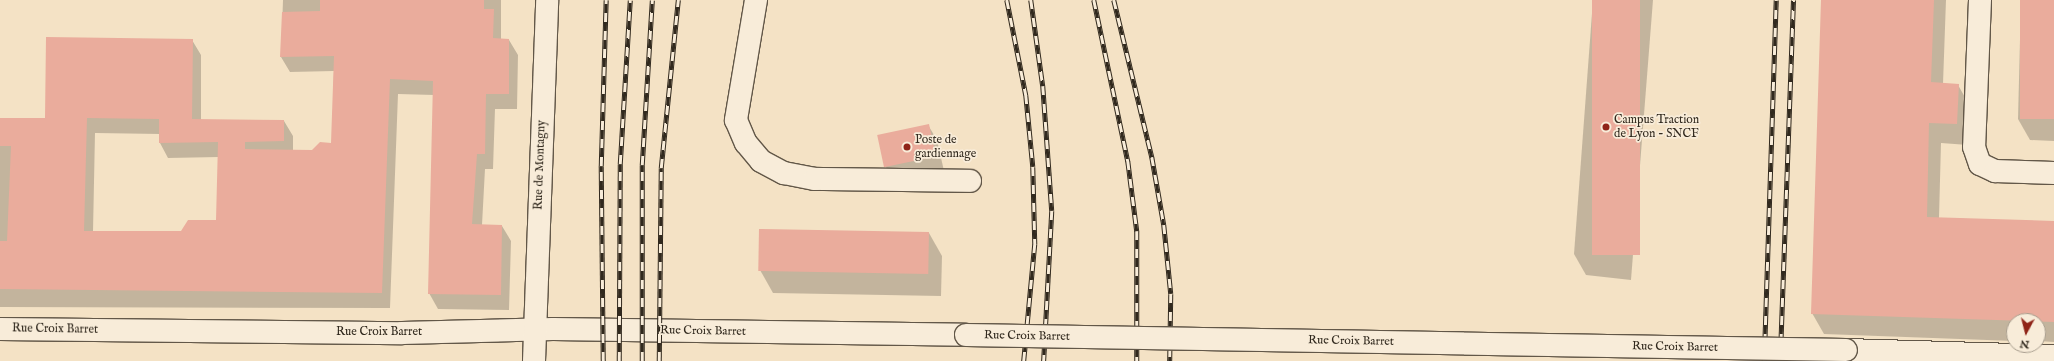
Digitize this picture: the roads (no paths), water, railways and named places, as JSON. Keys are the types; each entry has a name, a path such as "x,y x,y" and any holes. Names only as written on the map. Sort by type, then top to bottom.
{"street":[{"name":"Rue de Montagny","path":"534,361 533,329 547,0"},
{"path":"756,0 736,120 746,143 761,161 784,173 815,178 970,181"},
{"path":"1980,0 1974,147 1980,164 1995,171 2054,173"},
{"name":"Rue Croix Barret","path":"0,329 402,333 533,329 1846,350 2054,356"}],"railway":[{"path":"603,361 601,166 606,0"},
{"path":"619,361 620,164 630,0"},
{"path":"642,361 642,165 652,0"},
{"path":"659,361 661,168 678,0"},
{"path":"1007,0 1026,95 1033,167 1035,244 1024,361"},
{"path":"1031,0 1043,86 1052,211 1044,361"},
{"path":"1094,0 1128,161 1137,231 1137,361"},
{"path":"1114,0 1152,157 1164,225 1171,294 1170,361"},
{"path":"1764,361 1776,0"},
{"path":"1780,361 1793,0"}],"place":[{"name":"Campus Traction de Lyon - SNCF","path":"1606,127"},
{"name":"Poste de gardiennage","path":"907,147"}]}
